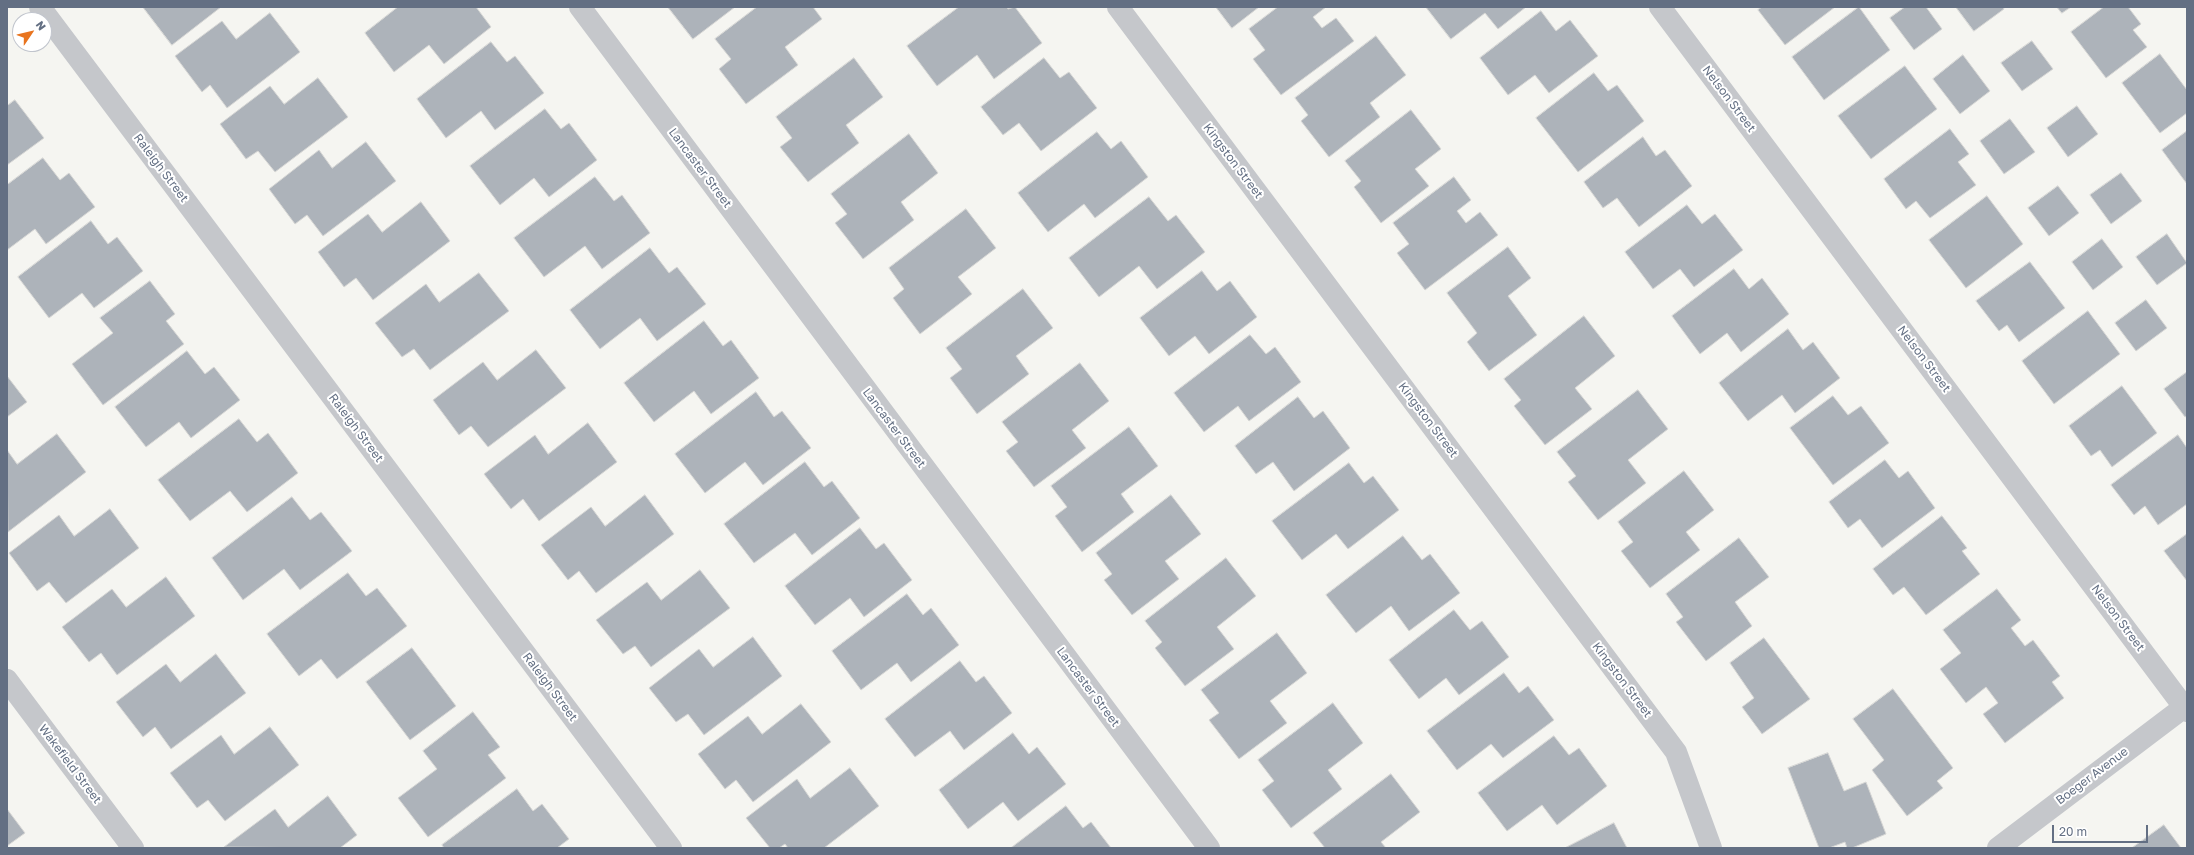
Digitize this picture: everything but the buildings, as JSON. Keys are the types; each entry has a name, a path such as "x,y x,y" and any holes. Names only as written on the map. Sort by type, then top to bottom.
{"street":[{"name":"Raleigh Street","path":"40,7 671,848"},
{"name":"Lancaster Street","path":"580,7 1209,848"},
{"name":"Kingston Street","path":"1118,7 1676,752 1711,848"},
{"name":"Nelson Street","path":"1660,7 2186,708"},
{"name":"Wakefield Street","path":"7,680 133,848"},
{"name":"Boeger Avenue","path":"1998,848 2186,708"}]}
